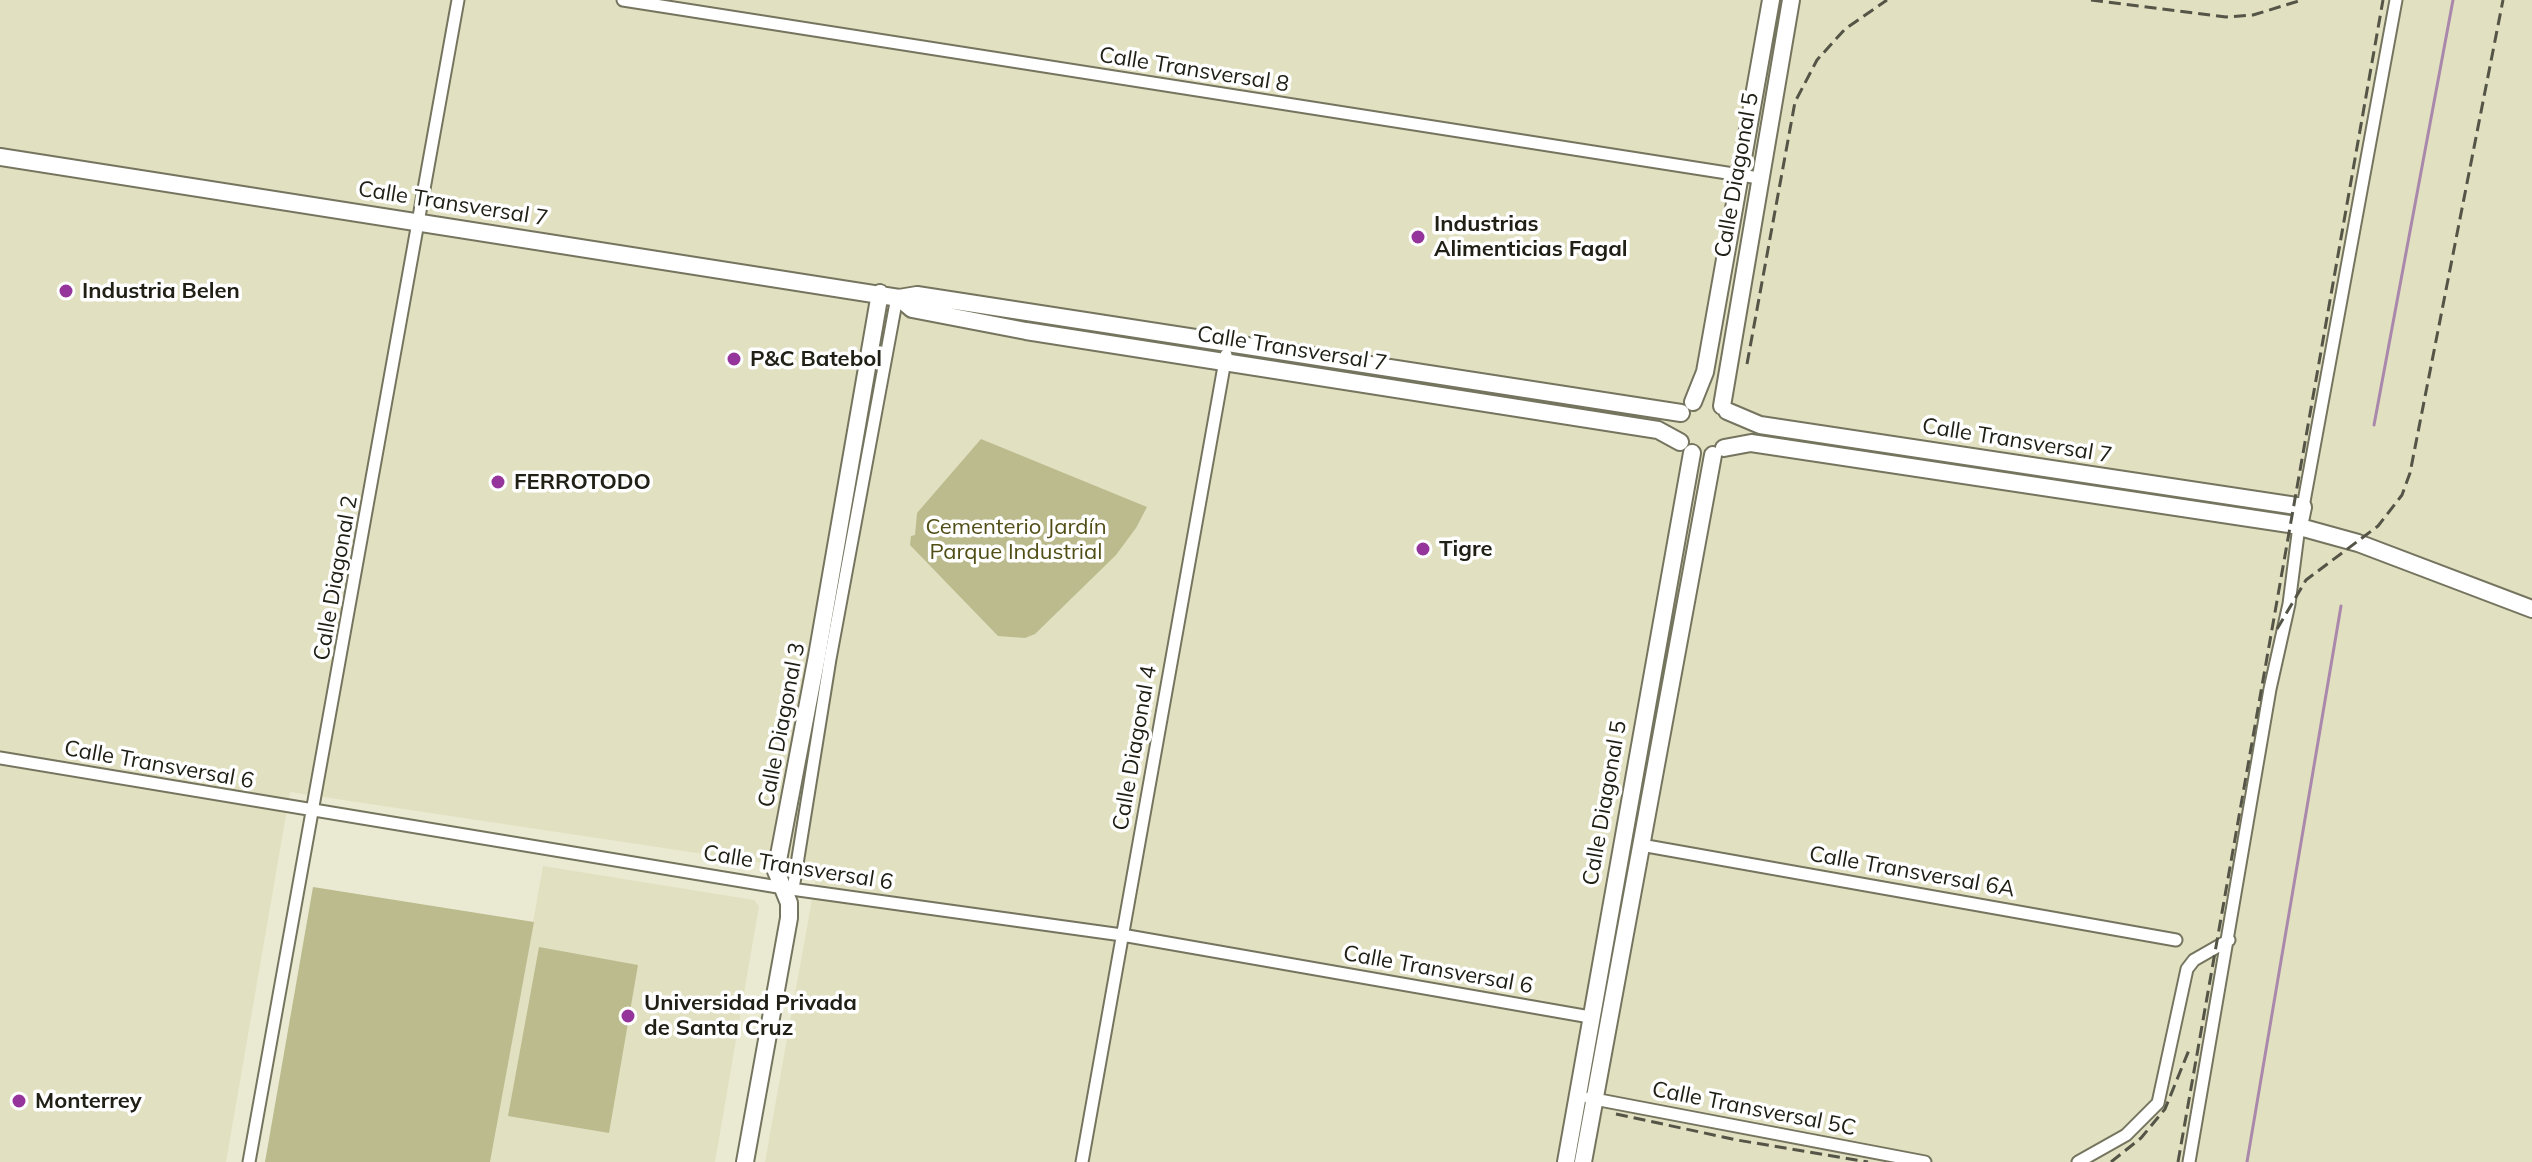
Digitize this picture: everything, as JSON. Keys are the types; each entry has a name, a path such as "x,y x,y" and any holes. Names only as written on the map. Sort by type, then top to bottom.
{"street":[{"name":"Calle Diagonal 2","path":"249,1162 315,812 458,0"},
{"name":"Calle Transversal 8","path":"623,0 1759,178"},
{"name":"Calle Diagonal 5","path":"1687,408 1705,372 1771,0"},
{"name":"Calle Diagonal 5","path":"1725,408 1759,178 1791,0"},
{"path":"2189,1162 2270,689 2289,604 2299,526 2396,0"},
{"name":"Calle Transversal 7","path":"0,157 898,297 917,295 1533,391 1687,408"},
{"name":"Calle Diagonal 3","path":"745,1162 789,918 789,889 776,871 880,293"},
{"name":"Calle Transversal 7","path":"898,297 912,309 1026,331 1658,430 1686,447"},
{"path":"789,889 898,297"},
{"name":"Calle Diagonal 4","path":"1082,1162 1227,341"},
{"path":"1529,408 1533,391"},
{"path":"1708,400 1725,408 1732,434 1719,451 1686,447 1677,427 1687,408 1708,400"},
{"name":"Calle Transversal 7","path":"1725,408 1760,425 2303,507"},
{"path":"1870,460 1874,441"},
{"name":"Calle Transversal 7","path":"1719,451 1751,443 2299,526 2358,543 2532,609"},
{"name":"Calle Diagonal 5","path":"1566,1162 1686,447"},
{"name":"Calle Diagonal 5","path":"1583,1162 1655,768 1719,451"},
{"path":"2058,490 2062,470"},
{"path":"2210,512 2212,494"},
{"name":"Calle Transversal 6","path":"0,758 789,889 1122,935 1590,1017"},
{"path":"1634,763 1655,768"},
{"name":"Calle Transversal 6A","path":"1641,845 2176,940"},
{"path":"2078,1162 2126,1135 2158,1103 2187,969 2194,960 2229,940"},
{"name":"Calle Transversal 5C","path":"1576,1095 1925,1162"}],"shaded area":[{"path":"0,0 2532,0 2532,1162 765,1162 817,871 290,792 226,1162 0,1162"},
{"name":"Universidad Privada de Santa Cruz","path":"543,866 754,900 759,906 715,1162 490,1162"}],"green space":[{"name":"Cementerio Jardín Parque Industrial","path":"981,439 1147,507 1116,555 1035,634 1025,638 998,636 910,545 911,536 915,535 917,513"},
{"path":"313,887 534,922 490,1162 265,1162"},
{"path":"539,947 638,965 609,1133 508,1116"}],"waterway":[{"path":"2374,425 2453,0"},
{"path":"2247,1162 2341,606"}],"railway":[{"path":"1747,364 1795,102 1817,60 1845,29 1887,0"},
{"path":"2091,0 2226,17 2253,15 2302,0"},
{"path":"2178,1162 2383,0"},
{"path":"2277,629 2306,580 2378,526 2402,495 2410,473 2503,0"},
{"path":"2111,1162 2141,1138 2165,1109 2189,1050"},
{"path":"1616,1114 1737,1140 1868,1162"}],"place":[{"name":"Industrias Alimenticias Fagal","path":"1418,237"},
{"name":"Industria Belen","path":"66,291"},
{"name":"P&C Batebol","path":"734,359"},
{"name":"FERROTODO","path":"498,482"},
{"name":"Tigre","path":"1423,549"},
{"name":"Universidad Privada de Santa Cruz","path":"628,1016"},
{"name":"Monterrey","path":"19,1101"}]}
